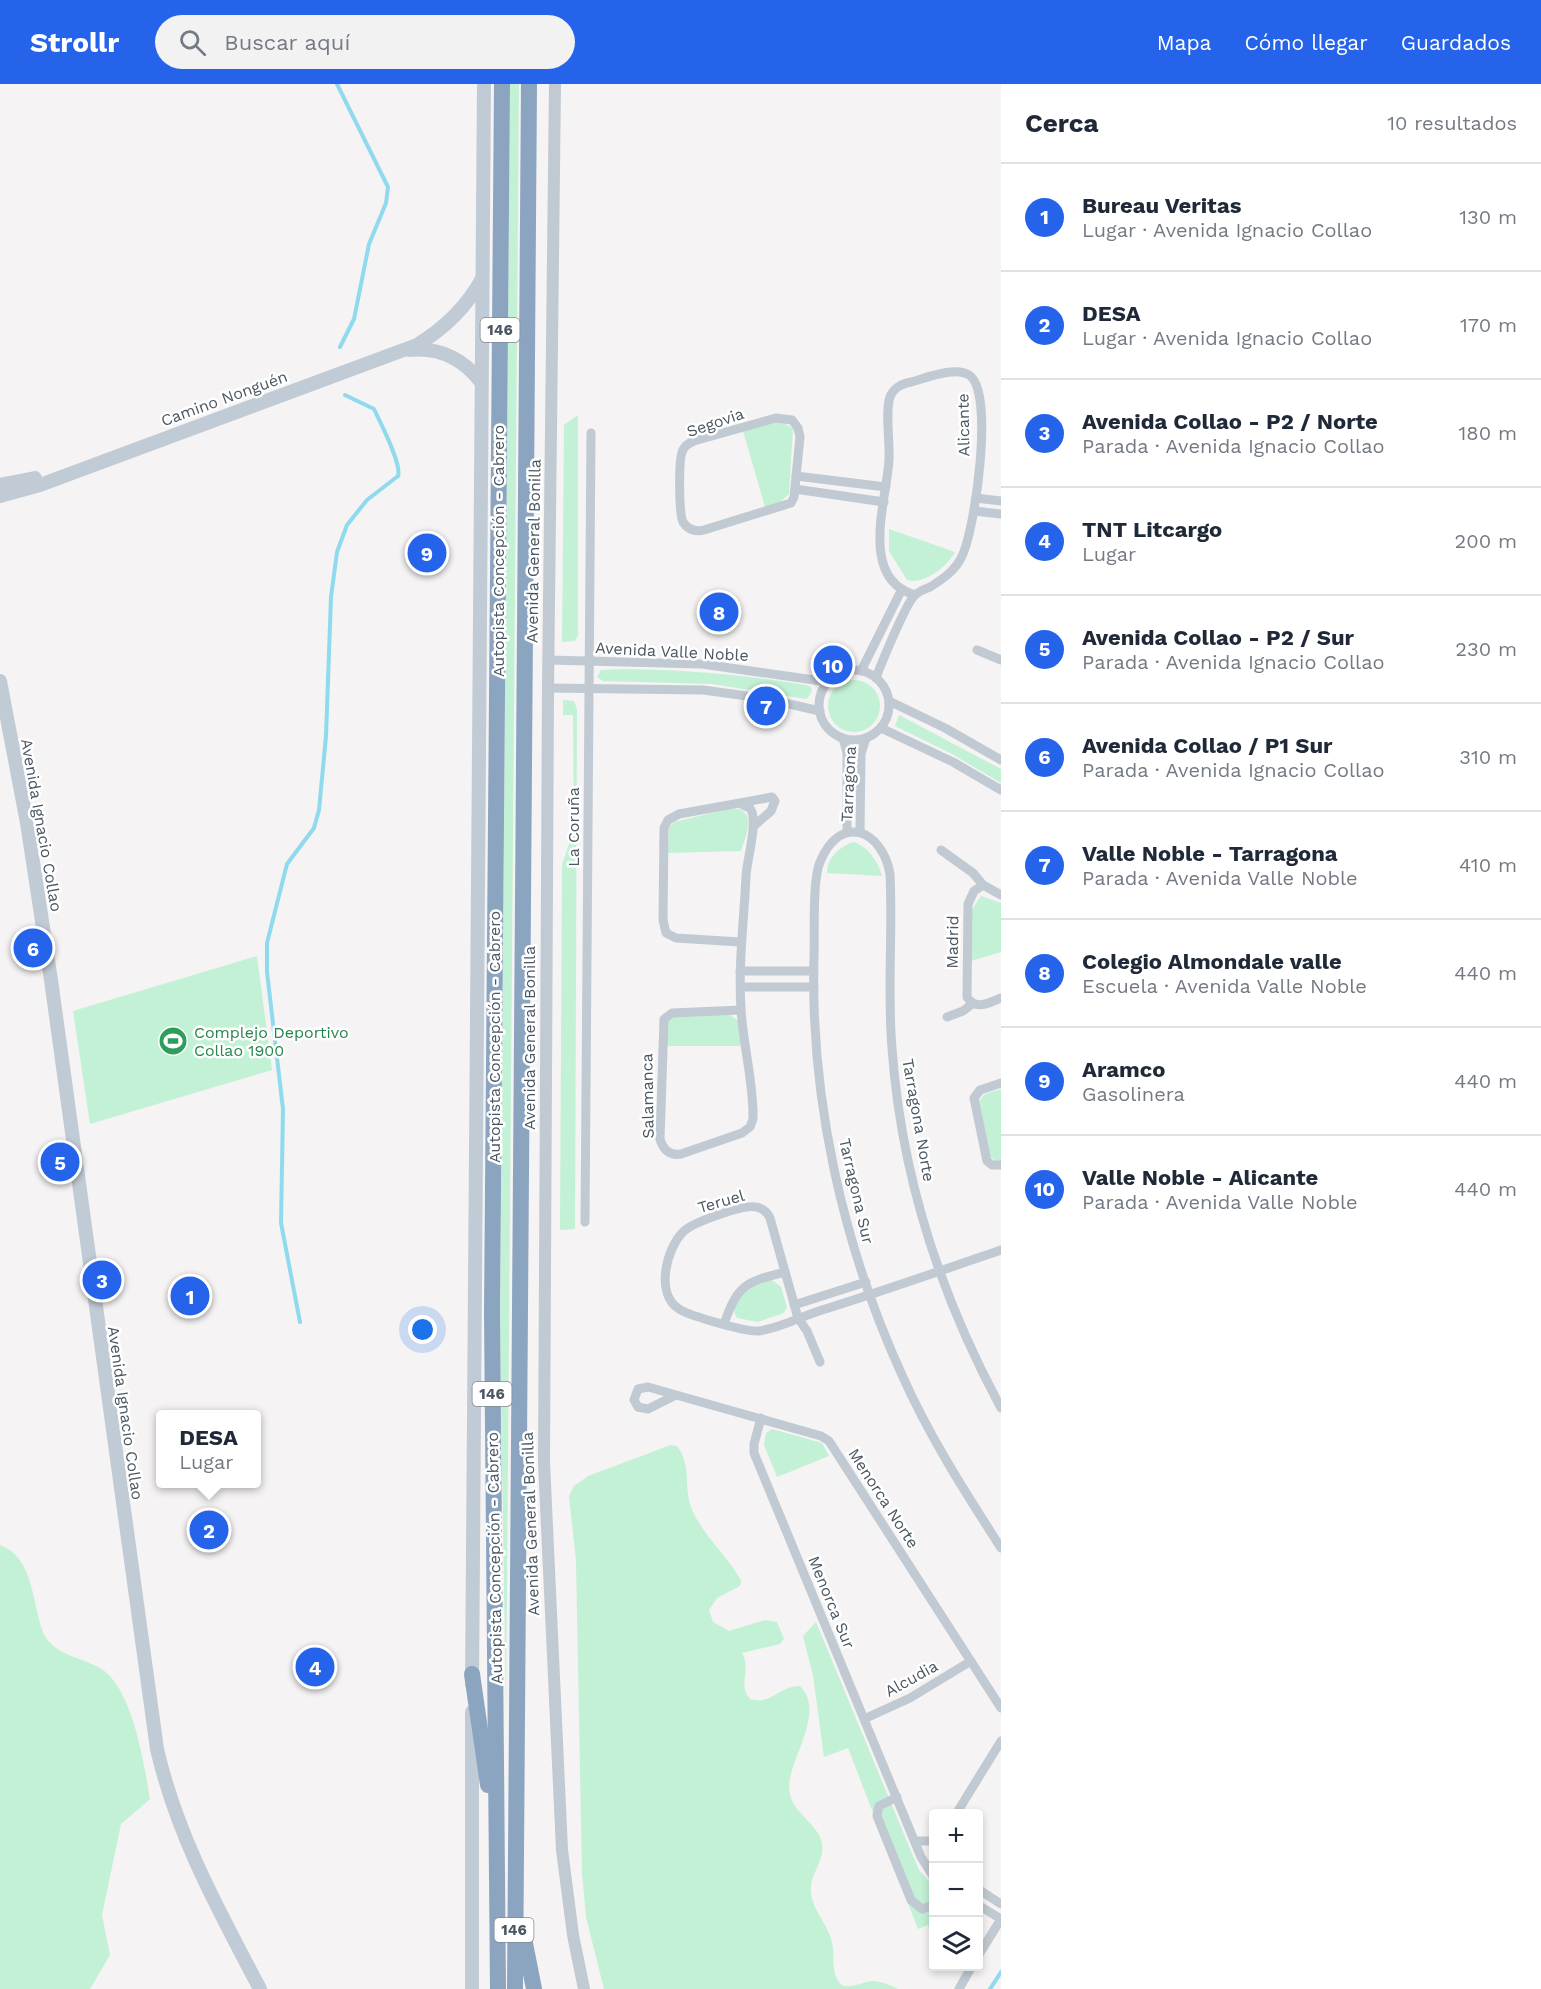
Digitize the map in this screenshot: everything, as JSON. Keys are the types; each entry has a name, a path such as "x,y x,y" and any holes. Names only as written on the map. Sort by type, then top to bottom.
{"highway":[{"name":"Autopista Concepción - Cabrero","path":"498,1989 499,1881 492,1323 502,84"},
{"name":"Autopista Concepción - Cabrero","path":"515,1989 514,1871 529,84"},
{"path":"472,1674 499,1881"},
{"path":"514,1871 534,1989"}],"main road":[{"path":"472,1989 472,1674 484,84"},
{"name":"Camino Nonguén","path":"0,496 40,484 402,351 445,326 467,303 483,278"},
{"name":"Camino Nonguén","path":"402,351 429,349 448,355 466,365 482,382"},
{"name":"Camino Nonguén","path":"0,485 58,476"},
{"name":"Avenida Ignacio Collao","path":"0,681 5,739 27,823 51,980 157,1749 168,1792 188,1848 210,1896 260,1989"}],"street":[{"name":"Avenida General Bonilla","path":"555,84 548,660 544,1497 562,1850 573,1935 584,1989"},
{"name":"Alicante","path":"902,589 890,574 880,550 879,528 890,445 889,402 893,391 907,382 960,372 971,376 978,389 981,437 974,511 966,547 959,562 945,577 915,595"},
{"name":"Segovia","path":"776,418 787,418 796,423 800,432 796,476 793,500 783,507 694,531 686,526 681,518 681,454 685,447 694,441 776,418"},
{"name":"La Coruña","path":"585,1222 591,433"},
{"path":"796,476 886,487"},
{"path":"795,489 884,502"},
{"path":"976,498 1001,501"},
{"path":"974,511 1001,514"},
{"path":"861,671 902,589 915,595 876,678"},
{"path":"976,650 1001,660"},
{"name":"Avenida Valle Noble","path":"548,660 711,665 828,682"},
{"path":"847,671 861,671 876,678 883,685 889,701 887,717 881,728 866,738 843,738 828,728 820,711 821,696 828,682 847,671"},
{"path":"548,688 703,690 762,698 820,711"},
{"path":"889,701 945,728 1001,760"},
{"path":"881,728 953,762 1001,790"},
{"name":"Tarragona","path":"843,738 847,753 847,832"},
{"name":"Tarragona","path":"860,832 861,754 866,738"},
{"name":"Salamanca","path":"740,942 676,938 666,933 663,920 664,832 668,820 675,815 743,805 761,798 773,799 773,808 755,825 749,846 744,930 740,942 741,1010 752,1123 742,1133 681,1154 672,1154 664,1149 660,1139 664,1019 676,1012 741,1010"},
{"path":"743,805 753,812 755,825"},
{"path":"847,832 860,832"},
{"name":"Tarragona Sur","path":"847,832 828,849 817,869 814,987 819,1066 831,1150 847,1221 889,1346 916,1405 1001,1548"},
{"name":"Tarragona Norte","path":"860,832 877,846 888,865 890,1018 894,1077 910,1169 939,1271 961,1328 1001,1408"},
{"path":"941,850 973,873 983,885 1001,895"},
{"name":"Madrid","path":"972,1004 966,993 967,910 972,894 983,885"},
{"path":"740,971 814,971"},
{"path":"741,987 814,987"},
{"path":"947,1017 963,1011 972,1004 980,1005 1001,998"},
{"path":"1001,1083 980,1090 974,1098 987,1161 992,1165 1001,1165"},
{"name":"Teruel","path":"820,1362 807,1331 798,1318 770,1218 762,1208 746,1207 700,1222 685,1230 674,1245 666,1273 668,1295 674,1305 683,1311 724,1324 758,1331 798,1318 870,1295 1001,1250"},
{"path":"724,1324 732,1300 743,1287 755,1280 785,1272"},
{"path":"794,1305 866,1282"},
{"name":"Menorca Norte","path":"674,1396 691,1398 761,1418 816,1434 829,1441 1001,1708"},
{"name":"Menorca Sur","path":"761,1418 754,1441 754,1453 929,1870"},
{"name":"Alcudia","path":"864,1719 910,1698 971,1661"},
{"path":"959,1809 1001,1741"},
{"path":"897,1797 879,1806 877,1816 911,1900 922,1909 929,1906"},
{"path":"915,1841 929,1840"},
{"path":"983,1892 1001,1904"},
{"path":"983,1908 1001,1919 983,1948"},
{"path":"959,1989 969,1971"}],"green space":[{"path":"510,84 519,84 506,1711 500,1337"},
{"path":"578,415 578,635 575,641 562,642 564,425"},
{"path":"783,422 793,429 789,494 780,502 765,507 743,431"},
{"path":"889,529 955,552 935,573 921,580 907,580 889,551"},
{"path":"627,669 761,678 806,685 811,687 812,691 807,699 712,684 603,681 597,677 601,670"},
{"path":"849,680 859,680 868,684 876,692 880,706 876,720 868,728 859,732 849,732 840,728 832,720 828,711 828,701 832,692 840,684"},
{"path":"563,700 574,701 577,709 575,1229 560,1230 562,865 574,829 573,715 563,715"},
{"path":"899,715 1001,769 1001,783 952,754 895,726"},
{"path":"733,808 746,813 748,819 741,851 668,853 669,828 674,822"},
{"path":"854,842 864,847 872,855 882,876 827,873 829,863 835,853"},
{"path":"981,896 1001,903 1001,952 971,961 971,911"},
{"name":"Complejo Deportivo Collao 1900","path":"257,956 272,1070 90,1124 73,1011"},
{"path":"729,1014 738,1021 741,1046 665,1046 667,1021 673,1016"},
{"path":"1001,1089 1001,1162 996,1162 990,1156 979,1101 985,1094"},
{"path":"772,1280 781,1287 787,1307 784,1313 758,1322 737,1318 734,1311 739,1298 751,1288"},
{"path":"772,1429 822,1443 829,1456 777,1477 764,1445 766,1433"},
{"path":"671,1445 677,1446 685,1462 688,1494 693,1512 741,1580 740,1586 717,1598 709,1610 713,1622 729,1631 765,1620 777,1622 784,1639 780,1644 742,1653 746,1666 744,1683 746,1694 750,1699 764,1700 787,1689 800,1686 807,1697 808,1722 791,1775 790,1796 820,1836 821,1857 812,1879 811,1892 814,1905 832,1942 838,1981 845,1986 853,1986 875,1981 898,1989 604,1989 586,1917 582,1874 576,1561 569,1496 574,1486 588,1476"},
{"path":"0,1545 11,1551 26,1570 39,1621 48,1641 63,1652 100,1668 117,1685 131,1715 145,1768 150,1799 121,1824 102,1915 110,1955 90,1989 0,1989"},
{"path":"816,1622 919,1870 929,1881 929,1928 928,1925 918,1929 848,1748 824,1757 813,1675 803,1636"}],"waterway":[{"path":"337,84 388,187 386,203 369,244 354,319 340,347"},
{"path":"300,1322 281,1223 283,1109 267,972 267,943 287,864 314,828 319,810 326,736 331,597 337,552 347,525 367,500 398,476 397,462 374,409 345,395"},
{"path":"990,1989 1001,1972"}],"place":[{"name":"Aramco","path":"427,553"},
{"name":"Colegio Almondale valle","path":"719,612"},
{"name":"Valle Noble - Alicante","path":"833,665"},
{"name":"Valle Noble - Tarragona","path":"766,706"},
{"name":"Avenida Collao / P1 Sur","path":"33,948"},
{"name":"Complejo Deportivo Collao 1900","path":"173,1041"},
{"name":"Avenida Collao - P2 / Sur","path":"60,1162"},
{"name":"Avenida Collao - P2 / Norte","path":"102,1280"},
{"name":"Bureau Veritas","path":"190,1296"},
{"name":"DESA","path":"209,1530"},
{"name":"TNT Litcargo","path":"315,1667"}]}
